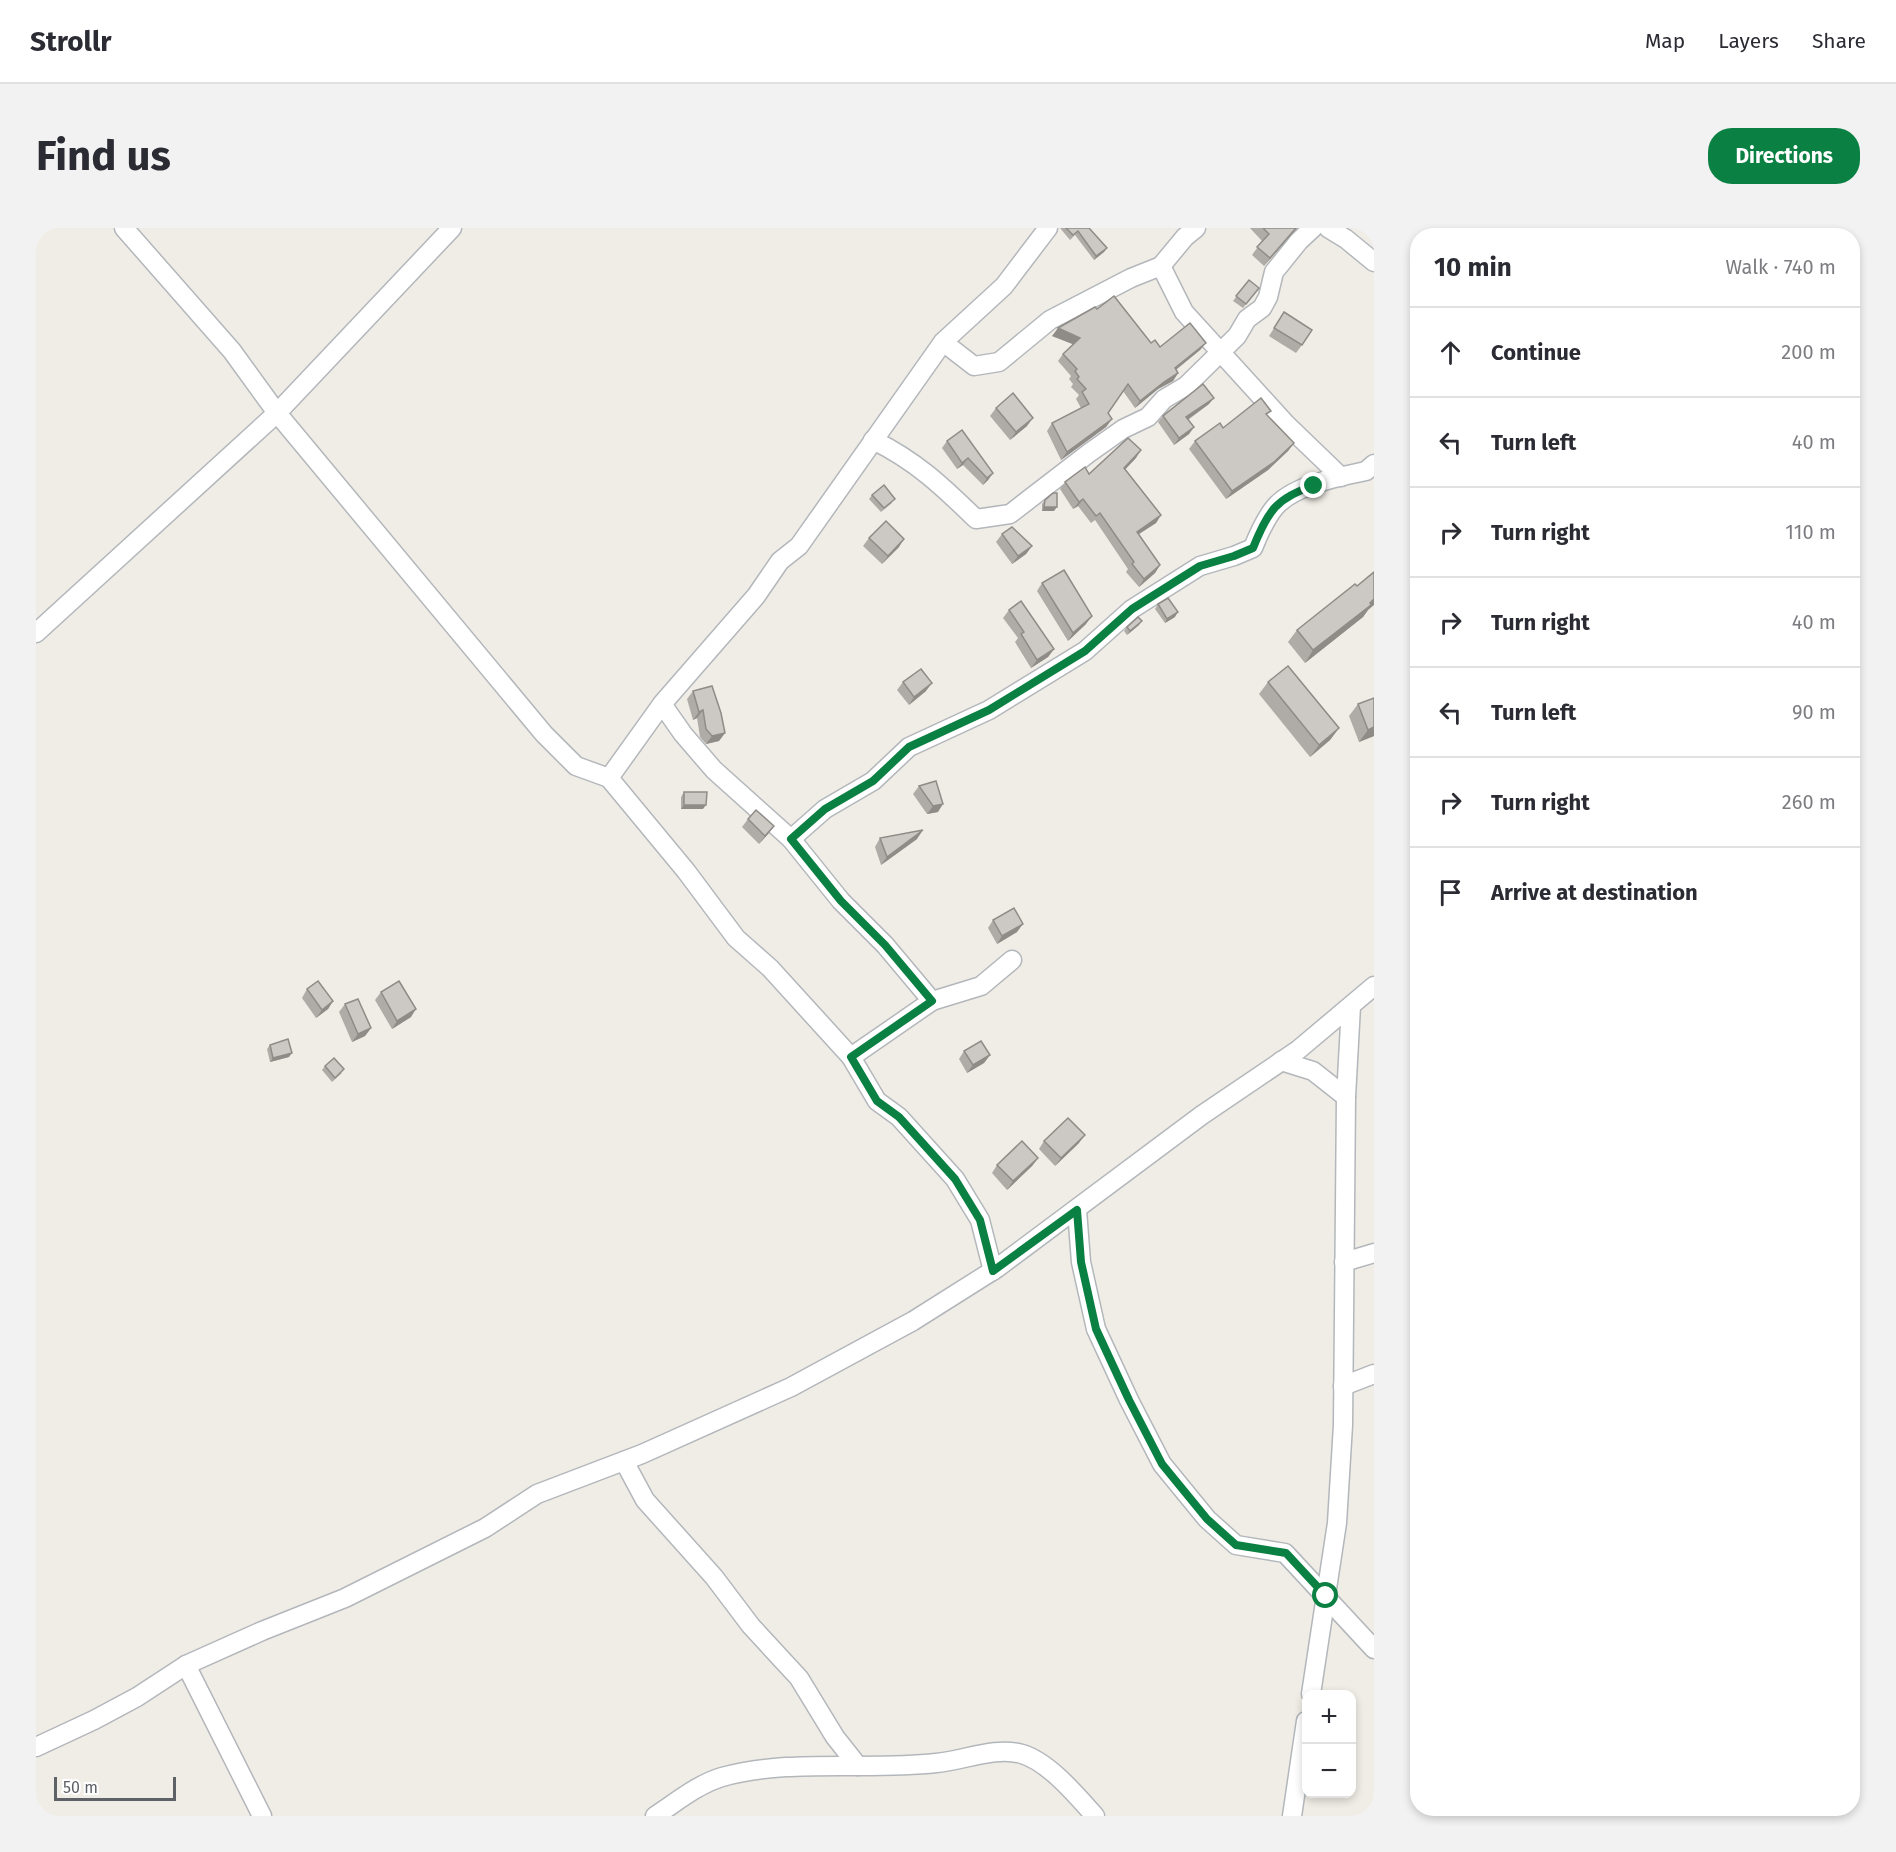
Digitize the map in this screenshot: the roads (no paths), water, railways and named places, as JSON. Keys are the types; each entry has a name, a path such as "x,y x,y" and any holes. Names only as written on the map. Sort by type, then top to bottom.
{"street":[{"path":"124,228 232,351 277,413 544,734 576,766 609,778 686,871 736,938 770,968 851,1057 877,1101 899,1117 955,1179 980,1220 993,1271"},
{"path":"36,633 277,413 452,228"},
{"path":"609,778 662,704 756,596 780,561 799,546 943,342 1004,286 1048,228"},
{"path":"943,342 974,366 999,362 1050,320 1131,278 1161,266 1185,237 1196,228"},
{"path":"873,440 894,450 927,472 976,519 1010,514 1123,429 1148,417 1164,399 1186,386 1237,336 1247,319 1262,308 1268,297 1274,272 1299,241 1313,228"},
{"path":"1328,228 1346,239 1374,262"},
{"path":"1161,266 1184,312 1286,424 1341,477"},
{"path":"791,839 825,809 873,781 909,747 989,710 1085,651 1132,609 1200,566 1253,548 1263,524 1276,506 1293,492 1365,471 1374,464"},
{"path":"662,704 683,734 714,770 791,839 841,901 885,945 932,1001"},
{"path":"851,1057 932,1001 981,986 1012,960"},
{"path":"36,1747 94,1720 186,1665 262,1631 345,1598 485,1528 537,1494 624,1461 791,1387 913,1321 993,1271 1077,1210 1202,1115 1281,1061 1374,986"},
{"path":"1312,1690 1337,1523 1343,1386 1346,1097 1351,1006"},
{"path":"1281,1061 1313,1071 1346,1097"},
{"path":"1077,1210 1081,1262 1096,1329 1162,1464 1207,1519 1236,1545 1286,1553 1374,1649"},
{"path":"1344,1262 1374,1253"},
{"path":"1343,1386 1374,1374"},
{"path":"624,1461 645,1500 714,1577 751,1626 799,1678 836,1737 858,1766"},
{"path":"186,1665 262,1816"},
{"path":"818,1767 836,1737"},
{"path":"1292,1816 1303,1744"},
{"path":"655,1816 707,1783 766,1767 937,1763 1002,1752 1022,1754 1046,1766 1095,1816"}]}
